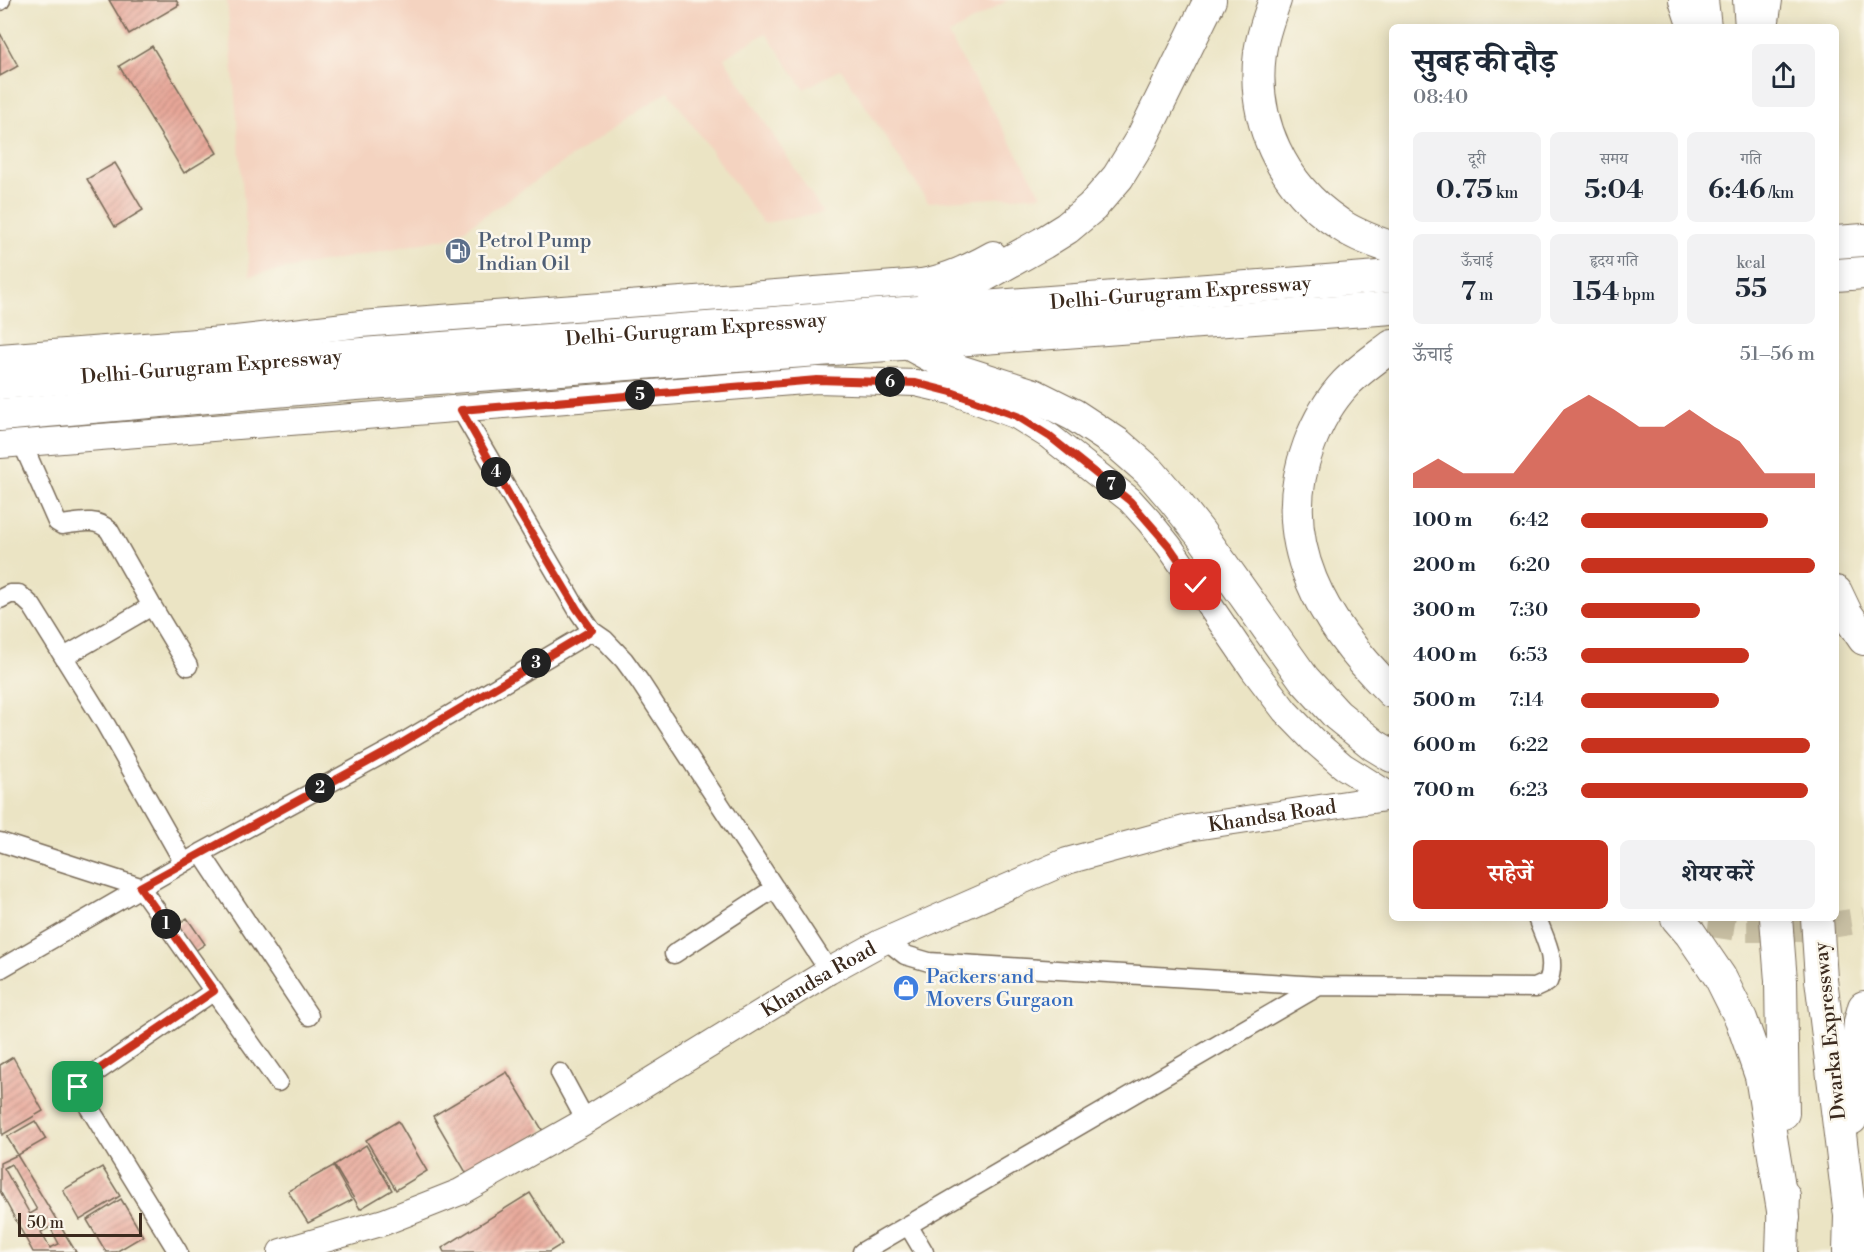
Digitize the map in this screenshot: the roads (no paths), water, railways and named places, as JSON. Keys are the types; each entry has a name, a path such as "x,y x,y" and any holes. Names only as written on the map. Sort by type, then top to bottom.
{"highway":[{"path":"919,312 1043,243 1092,207 1118,177 1142,138 1210,0"},
{"path":"1275,0 1265,28 1258,71 1259,98 1272,147 1295,184 1311,203 1339,224 1365,238 1389,247"},
{"path":"1685,0 1693,24"},
{"path":"1762,24 1766,0"},
{"path":"1839,242 1864,240"},
{"path":"1839,275 1864,273"},
{"name":"Delhi-Gurugram Expressway","path":"0,383 1389,276"},
{"name":"Delhi-Gurugram Expressway","path":"0,415 356,384 1389,308"},
{"path":"909,344 959,371 1034,395 1074,415 1118,444 1150,472 1174,500 1304,679 1337,715 1389,754"},
{"path":"1389,348 1364,366 1345,385 1319,421 1303,460 1296,510 1299,543 1313,586 1326,611 1350,644 1389,689"},
{"path":"1841,602 1864,639"},
{"path":"1680,921 1720,977 1742,1019 1761,1076 1784,1217"},
{"path":"1776,921 1781,981 1784,1217 1782,1252"},
{"name":"Dwarka Expressway","path":"1817,921 1821,979 1850,1216 1849,1252"},
{"path":"1850,1216 1851,1113 1860,1022 1864,1006"}],"main road":[{"path":"1705,0 1707,24"},
{"path":"1746,0 1748,24"},
{"path":"0,357 236,339 361,324 921,282 970,267 1059,218 1080,218"},
{"path":"11,444 817,380 916,383 951,392 1017,416 1049,436 1130,501 1169,546 1253,669 1285,711 1312,740 1343,766 1389,795"},
{"name":"Khandsa Road","path":"280,1252 384,1222 460,1192 586,1120 829,971 886,940 1067,861 1188,828 1389,797"}],"street":[{"path":"461,410 577,609 592,630 624,660 829,971"},
{"path":"11,444 57,522 62,525 93,521 103,524 109,530 188,666"},
{"path":"0,599 10,594 20,594 32,606 106,725 184,863"},
{"path":"64,657 152,606"},
{"path":"0,969 140,887 392,749 592,630"},
{"path":"0,842 140,887 278,1082"},
{"path":"201,853 309,1016"},
{"path":"674,954 775,888"},
{"path":"886,940 905,955 928,962 1319,986 1540,987 1548,982 1552,960 1538,921"},
{"path":"862,1252 1319,986"},
{"path":"178,1252 79,1091 79,1084 214,991"},
{"path":"560,1073 586,1120"},
{"path":"908,1225 924,1252"}],"tunnel":[{"path":"1690,921 1745,929 1804,929 1864,920"}],"place":[{"name":"Petrol Pump Indian Oil","path":"458,251"},
{"name":"Packers and Movers Gurgaon","path":"906,988"}]}
